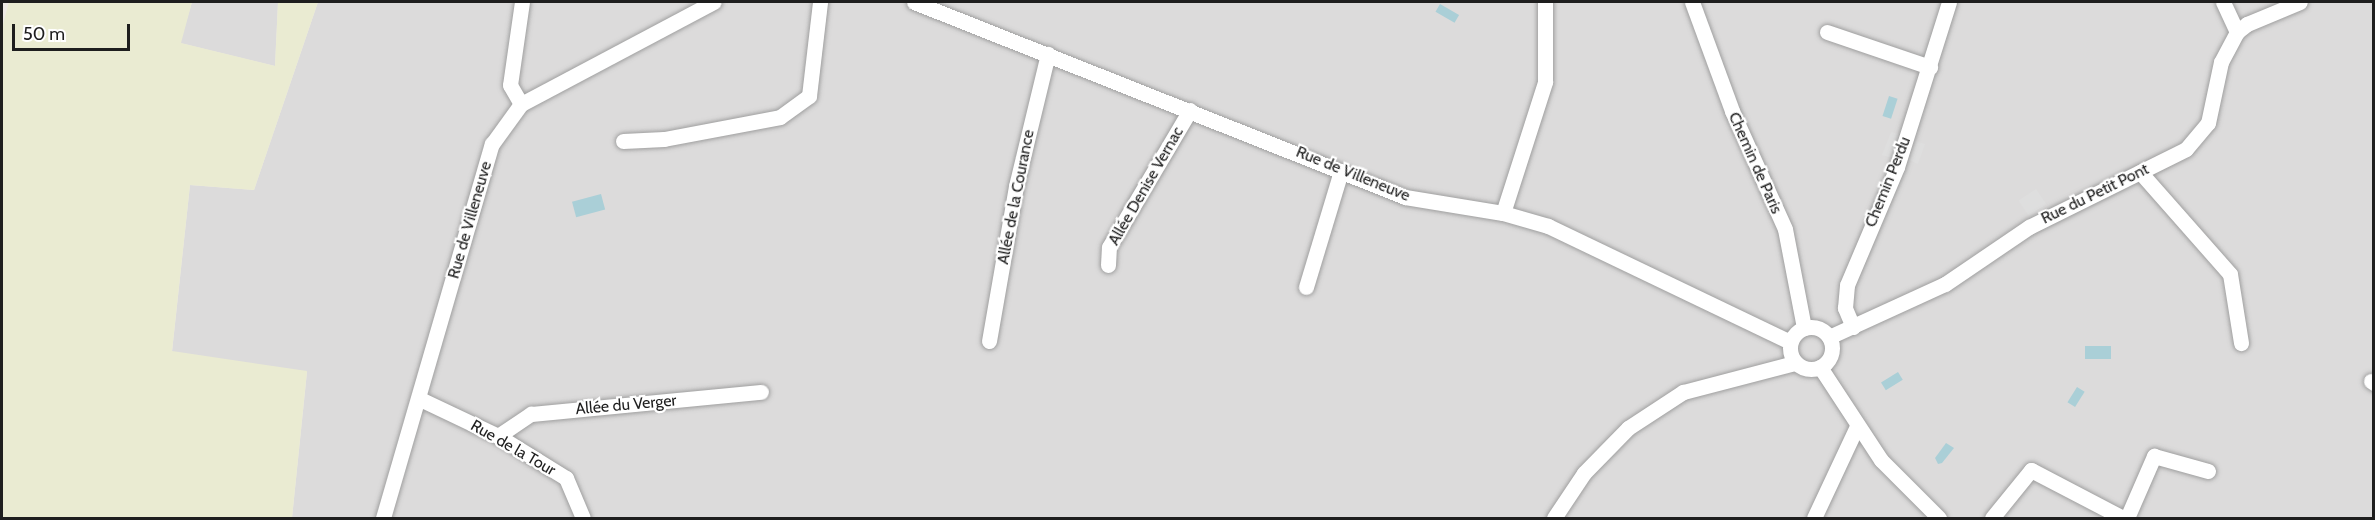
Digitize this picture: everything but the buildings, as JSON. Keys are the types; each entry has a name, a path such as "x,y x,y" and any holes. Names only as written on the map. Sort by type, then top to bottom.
{"street":[{"path":"521,104 510,85 522,2"},
{"name":"Rue de Villeneuve","path":"383,519 420,399 477,190 492,144 521,104 714,2"},
{"path":"623,141 664,139 780,117 809,96 819,2"},
{"name":"Rue de Villeneuve","path":"914,2 1405,197 1503,213 1548,226 1790,342"},
{"path":"1503,213 1545,82 1545,2"},
{"name":"Chemin de Paris","path":"1692,2 1732,111 1785,229 1804,328"},
{"name":"Chemin Perdu","path":"1853,327 1845,308 1847,285 1897,167 1949,2"},
{"path":"2223,2 2237,32 2247,24 2301,2"},
{"path":"1827,32 1929,67"},
{"name":"Rue du Petit Pont","path":"1829,337 1945,284 2029,227 2186,149 2208,123 2221,62 2237,32"},
{"name":"Allée de la Courance","path":"989,340 1016,186 1048,54"},
{"name":"Allée Denise Vernac","path":"1108,265 1109,247 1190,110"},
{"path":"1306,286 1341,171"},
{"path":"2140,172 2230,274 2241,343"},
{"path":"1554,519 1584,473 1628,428 1683,392 1794,363 1808,370 1820,368 1830,358 1829,337 1821,329 1804,328 1790,342 1794,363"},
{"path":"1820,368 1881,460 1939,519"},
{"name":"Allée du Verger","path":"498,436 531,414 761,392"},
{"name":"Rue de la Tour","path":"420,399 498,436 566,478 583,519"},
{"path":"1814,519 1857,426"},
{"path":"1992,519 2031,470 2125,519 2154,456 2208,471"}],"shaded area":[{"path":"192,2 278,2 275,66 180,43"},
{"path":"318,2 2373,2 2373,518 292,518 307,372 172,352 190,185 254,190"},
{"path":"1891,132 1905,136 1895,159 1882,155"},
{"path":"1916,141 1925,144 1918,164 1908,160"},
{"path":"2036,189 2046,204 2029,216 2019,201"}],"green space":[{"path":"9,2 192,2 181,43 275,66 278,2 318,2 254,190 190,185 172,351 307,371 292,518 2,518 2,28"}],"water":[{"path":"1440,4 1459,15 1455,23 1436,12"},
{"path":"1889,96 1898,99 1891,119 1883,116"},
{"path":"601,194 605,209 576,217 572,202"},
{"path":"2085,346 2111,346 2111,359 2085,359"},
{"path":"1898,372 1903,380 1886,390 1881,383"},
{"path":"2077,387 2085,392 2075,407 2067,402"},
{"path":"1946,443 1954,448 1942,463 1938,464 1935,458"}]}
